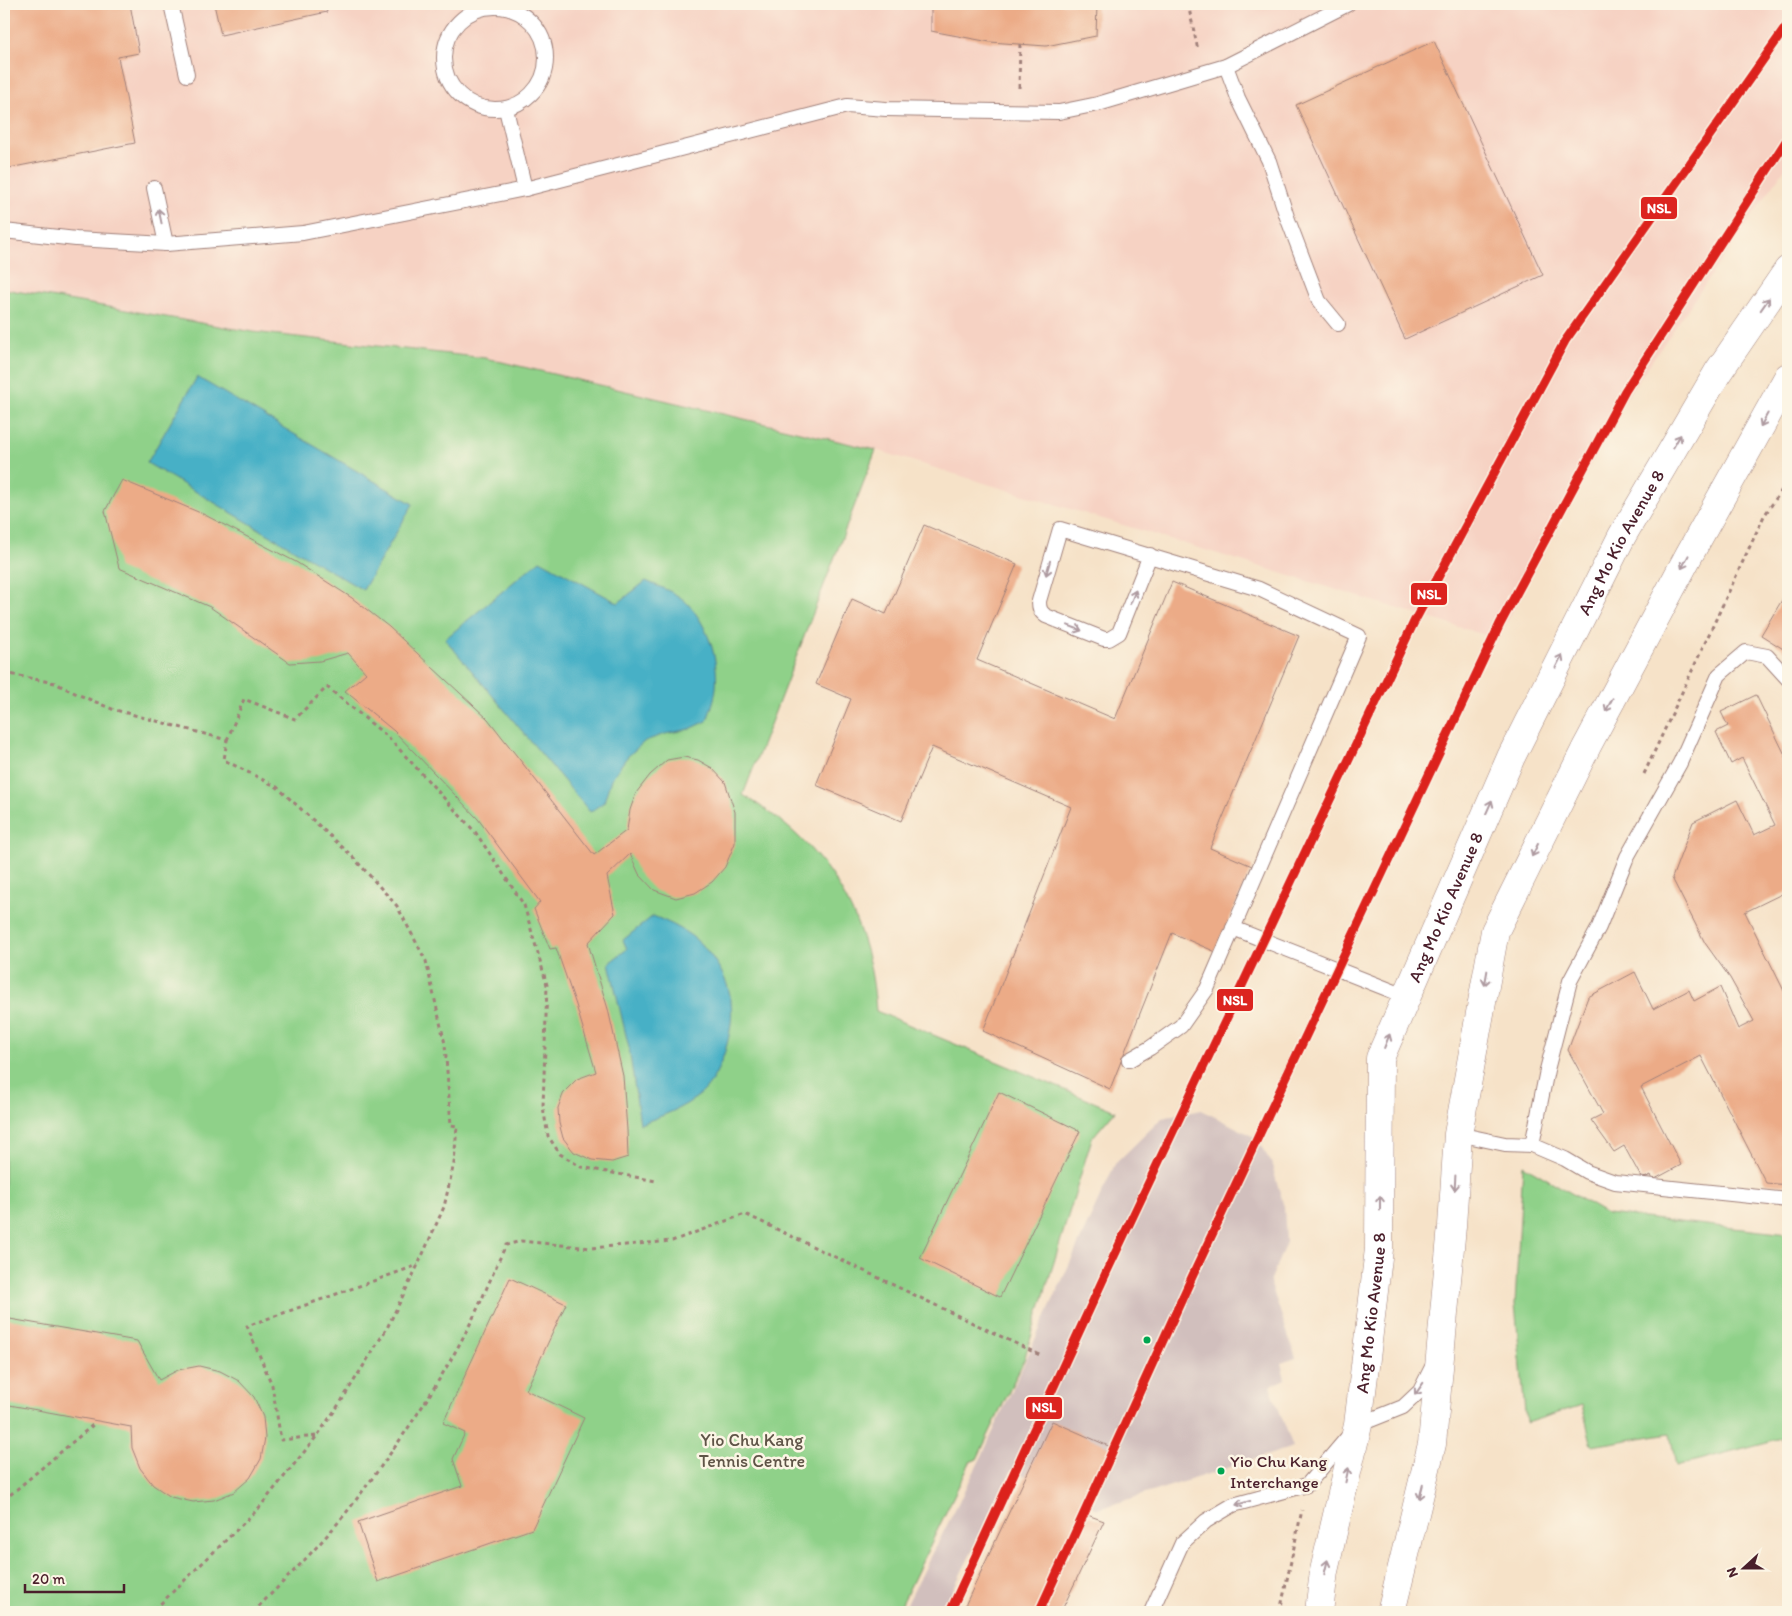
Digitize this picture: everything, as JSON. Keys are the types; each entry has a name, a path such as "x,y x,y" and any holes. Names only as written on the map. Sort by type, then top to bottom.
{"main road":[{"name":"Ang Mo Kio Avenue 8","path":"1319,1612 1324,1571 1358,1425 1379,1249 1380,1058 1405,996 1511,756 1622,536 1718,372 1788,270"},
{"path":"1391,1612 1432,1444 1442,1346 1458,1134 1495,930 1591,738 1689,555 1788,377"}],"lane":[{"path":"172,4 187,75"},
{"path":"4,231 76,239 166,244 303,234 525,190 847,106 1059,112 1098,104 1226,66 1348,4"},
{"path":"490,6 507,8 523,14 536,26 544,42 547,59 544,76 535,92 521,103 506,109 482,108 465,100 453,87 446,70 444,52 449,35 459,21 474,10 490,6"},
{"path":"1226,66 1238,98 1269,161 1287,217 1319,301 1338,324"},
{"path":"506,109 525,190"},
{"path":"154,188 166,244"},
{"path":"1129,1060 1181,1026 1207,989 1359,636 1258,589 1150,555 1060,529 1039,601 1040,608 1046,616 1104,639 1109,638 1119,633 1150,555"},
{"path":"1532,1145 1570,981 1598,927 1627,857 1680,763 1719,675 1746,652 1767,656 1788,679"},
{"path":"1234,928 1405,996"},
{"path":"1458,1134 1504,1144 1532,1145 1565,1159 1587,1172 1615,1182 1788,1200"},
{"path":"1150,1612 1182,1543 1206,1520 1233,1505 1307,1485 1358,1425 1403,1407 1420,1391 1442,1346"}],"path":[{"path":"1188,4 1198,50"},
{"path":"1019,112 1020,44"},
{"path":"1642,777 1764,516 1788,481"},
{"path":"4,673 55,683 112,709 227,740"},
{"path":"152,1612 258,1509 317,1436 342,1400 387,1328 418,1265 444,1207 454,1163 457,1126 451,1125 445,1044 426,961 397,906 352,856 277,787 224,760 227,740 244,699 295,719 327,687 389,738 476,833 524,906 547,985 543,1107 548,1136 560,1154 581,1167 656,1182"},
{"path":"253,1612 304,1560 348,1510 397,1444 432,1392 469,1327 506,1245 521,1241 591,1248 672,1241 745,1214 1042,1356"},
{"path":"317,1436 281,1440 272,1385 247,1326 418,1265"},
{"path":"4,1500 94,1424"},
{"path":"1280,1612 1307,1485"}],"shaded area":[{"path":"4,4 1788,4 1788,164 1622,404 1498,639 876,450 485,358 253,332 4,289"},
{"path":"1201,1110 1255,1137 1271,1162 1284,1207 1286,1242 1270,1282 1296,1358 1281,1363 1285,1379 1270,1386 1293,1447 1098,1509 1012,1470 942,1612 903,1612 982,1456 1115,1164 1162,1118"}],"green space":[{"name":"Yio Chu Kang Tennis Centre","path":"4,289 253,332 485,358 876,450 743,795 772,814 798,836 820,860 838,886 853,914 864,944 872,976 876,1011 1115,1111 1092,1138 1024,1360 977,1459 970,1462 898,1612 4,1612"},
{"path":"1523,1165 1607,1214 1788,1234 1788,1453 1782,1438 1676,1466 1670,1433 1592,1446 1582,1405 1526,1423 1515,1304"}],"water":[{"path":"197,377 413,504 363,590 147,463"},
{"path":"540,560 618,603 646,581 673,593 687,603 702,624 708,635 715,661 716,687 707,721 690,729 665,734 645,741 627,757 611,779 604,802 590,812 445,639"},
{"path":"653,916 686,932 705,948 727,983 732,1008 728,1039 723,1056 716,1074 709,1085 701,1094 679,1108 640,1124 629,1048 609,963 627,949 623,940"}],"building":[{"path":"4,4 130,4 139,53 118,57 135,143 4,169"},
{"path":"214,4 325,4 327,12 221,35"},
{"path":"931,4 1097,4 1096,36 1046,46 990,42 931,31"},
{"path":"1434,41 1543,275 1405,339 1296,105"},
{"path":"122,480 203,514 296,562 352,598 389,627 488,719 594,855 627,830 630,810 636,793 650,775 667,760 684,757 698,760 712,768 725,782 735,812 735,843 725,867 712,882 695,893 676,898 654,890 639,874 630,854 607,876 615,914 588,943 608,1009 623,1076 628,1157 612,1162 592,1160 574,1152 563,1138 558,1108 564,1092 577,1079 596,1072 576,1005 556,948 550,949 534,909 540,902 478,819 394,731 345,691 366,673 348,653 320,661 290,663 210,607 119,568 105,511"},
{"path":"924,525 1017,564 977,660 1115,719 1172,582 1299,636 1210,848 1252,866 1216,952 1172,933 1110,1089 983,1031 1071,807 932,747 901,821 816,785 851,699 816,684 852,599 886,614"},
{"path":"1788,590 1788,652 1761,635"},
{"path":"1756,695 1788,761 1788,891 1745,912 1788,999 1788,1185 1766,1183 1701,1056 1641,1087 1681,1165 1653,1180 1651,1175 1642,1179 1624,1146 1614,1152 1591,1120 1603,1114 1568,1050 1588,997 1635,972 1653,1009 1689,990 1694,1001 1720,987 1738,1029 1754,1021 1730,978 1705,943 1672,878 1693,822 1737,800 1754,835 1775,825 1742,758 1731,764 1716,732 1728,726 1721,712"},
{"path":"999,1092 1080,1131 1000,1297 920,1258"},
{"path":"510,1278 566,1304 526,1390 584,1418 532,1529 378,1582 358,1522 462,1486 453,1459 465,1433 443,1423"},
{"path":"4,1318 137,1341 159,1380 178,1370 199,1366 220,1371 239,1381 254,1397 263,1417 265,1438 261,1459 250,1478 234,1492 214,1500 193,1502 171,1497 153,1485 140,1468 132,1448 131,1427 4,1404"},
{"path":"1052,1421 1113,1448 1082,1513 1104,1521 1061,1612 962,1612"}],"transit line":[{"name":"NSL","path":"950,1612 1106,1273 1414,622 1565,341 1788,24"},
{"name":"NSL","path":"1039,1612 1192,1277 1500,624 1625,391 1788,138"}],"place":[{"name":"Yio Chu Kang Interchange","path":"1221,1471"}]}
